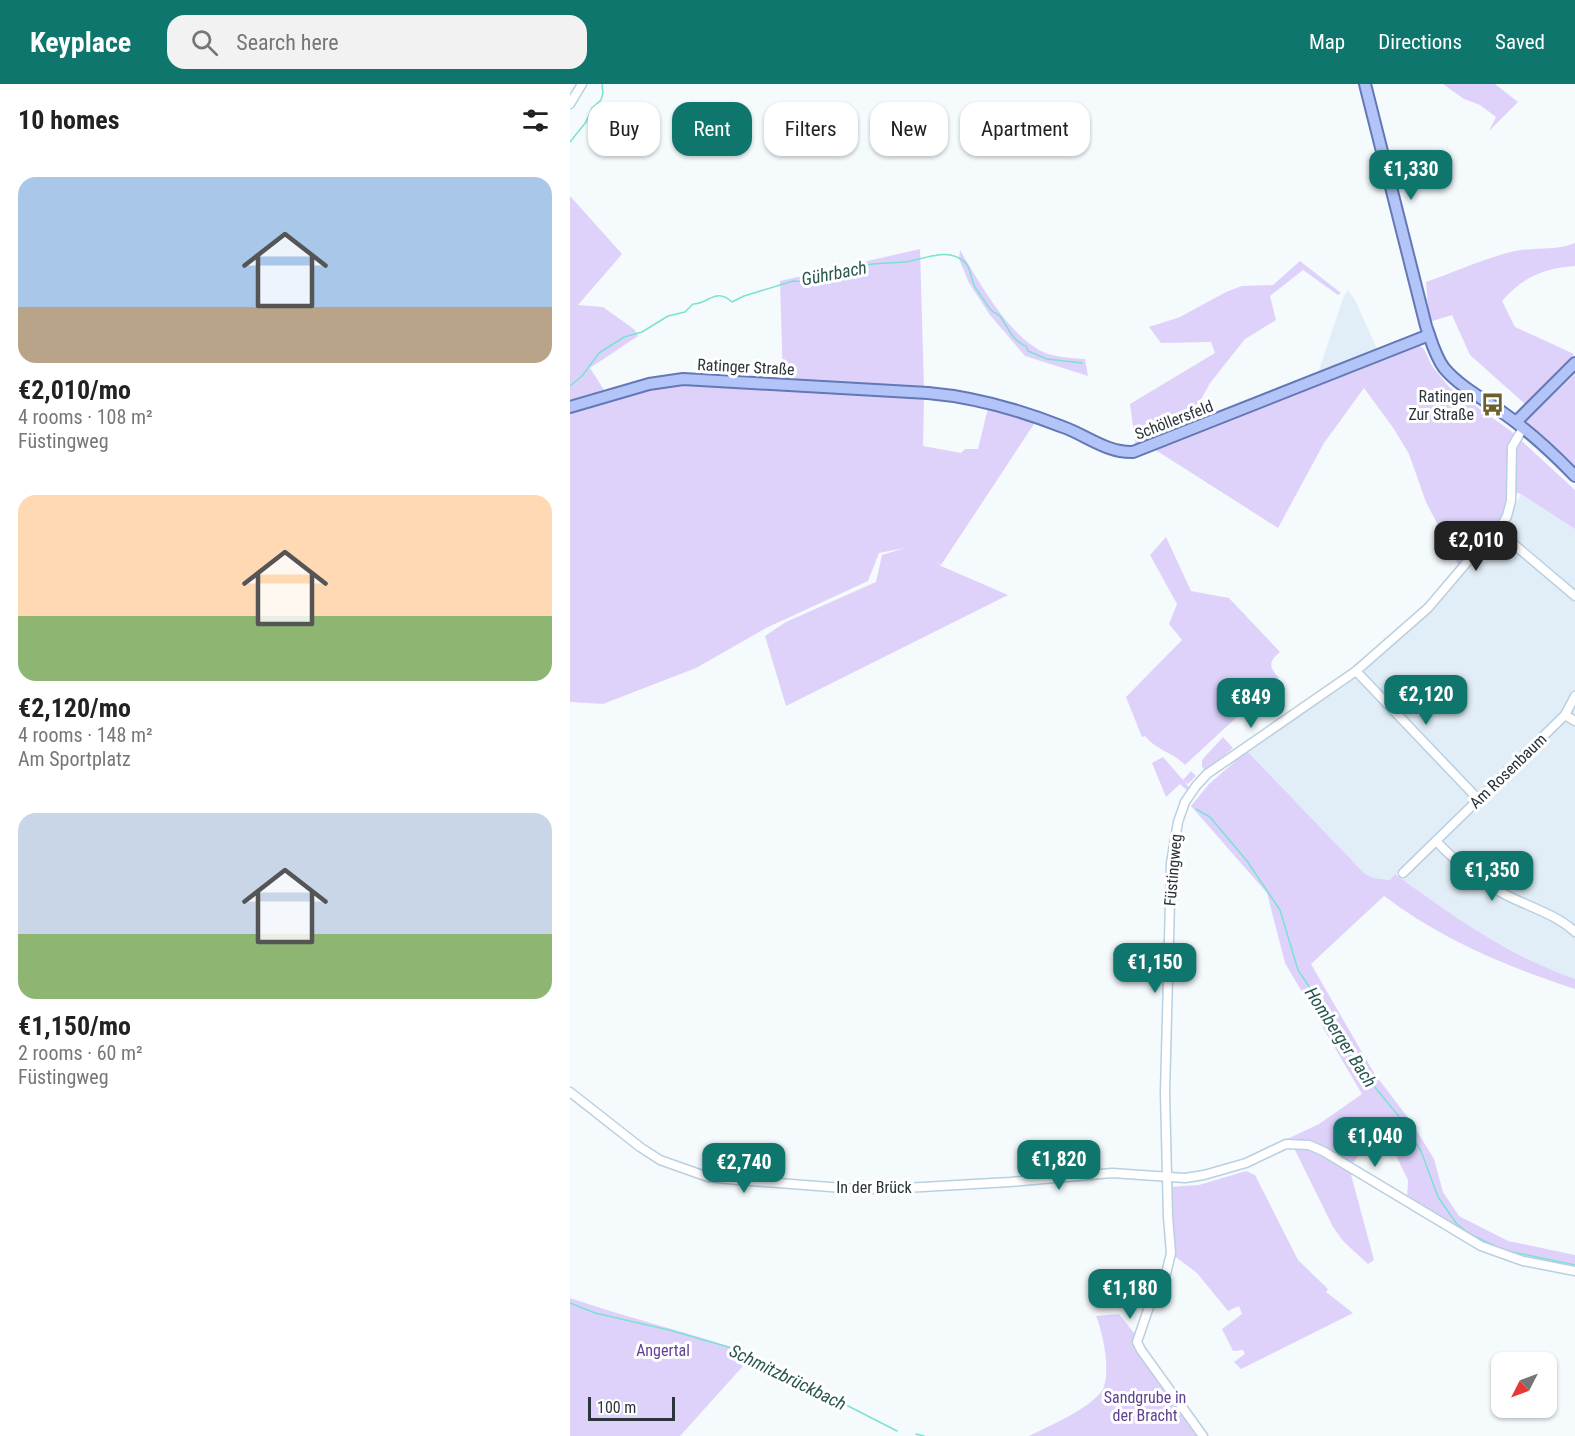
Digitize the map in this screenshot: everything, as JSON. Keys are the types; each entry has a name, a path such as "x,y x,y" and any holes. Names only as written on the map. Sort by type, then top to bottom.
{"main road":[{"path":"1365,84 1429,335 1436,353 1448,371 1520,425 1551,451 1575,476"},
{"name":"Schöllersfeld","path":"924,393 955,396 993,404 1063,426 1112,449 1133,452 1429,335"},
{"path":"1520,425 1575,363"},
{"name":"Ratinger Straße","path":"570,407 649,384 683,379 924,393"}],"street":[{"path":"570,104 582,84"},
{"name":"Füstingweg","path":"1203,1436 1137,1342 1151,1301 1169,1264 1171,1253 1165,1093 1171,863 1180,814 1190,794 1207,774 1356,671 1428,608 1462,567 1500,529 1507,516 1510,501 1512,447 1520,425"},
{"path":"1510,541 1575,597"},
{"path":"1356,671 1478,800"},
{"name":"Am Rosenbaum","path":"1403,873 1565,715 1575,696"},
{"path":"1565,715 1575,721"},
{"path":"1436,842 1462,867 1503,893 1566,924 1575,932"},
{"name":"In der Brück","path":"570,1092 640,1147 660,1160 686,1171 708,1177 856,1189 951,1186 1112,1173 1168,1178 1204,1175 1246,1163 1286,1144 1309,1145 1323,1151 1481,1246 1523,1261 1575,1271"}],"shaded area":[{"path":"1348,290 1355,300 1378,351 1317,376 1343,298"},
{"path":"1521,494 1575,529 1575,979 1550,970 1462,923 1395,874 1391,880 1374,878 1365,874 1247,751 1346,685 1442,599 1459,573 1504,529"}],"green space":[{"path":"1443,84 1495,84 1518,102 1489,131 1496,117"},
{"path":"570,196 622,254 578,305 603,307 635,330 638,336 590,368 604,390 570,401"},
{"path":"1575,243 1575,266 1535,275 1518,286 1502,301 1515,327 1574,354 1543,389 1525,404 1470,355 1452,315 1429,322 1426,282 1515,251 1560,247"},
{"path":"920,249 924,390 783,382 780,281"},
{"path":"960,250 999,311 1024,339 1052,355 1085,359 1088,376 1025,356 990,315 969,283 959,259"},
{"path":"1300,261 1341,293 1338,295 1303,270 1270,296 1276,320 1245,339 1210,383 1185,429 1136,448 1130,404 1215,353 1211,342 1161,343 1149,327 1180,317 1242,286 1273,285"},
{"path":"1418,345 1424,349 1432,366 1449,387 1511,431 1575,490 1575,529 1521,494 1509,490 1506,509 1497,526 1459,566 1426,502 1409,454 1364,388 1324,443 1278,528 1154,449"},
{"path":"1575,374 1575,471 1528,426 1527,421"},
{"path":"666,383 924,396 923,446 961,453 965,449 978,449 988,408 1036,421 941,565 936,561 941,566 1008,595 786,706 765,636 786,622 876,582 882,555 905,548 879,553 868,581 766,628 696,668 603,704 570,702 570,410"},
{"path":"1166,537 1191,591 1229,598 1280,652 1271,665 1279,678 1185,765 1145,736 1142,737 1126,697 1182,640 1169,624 1177,604 1150,555"},
{"path":"1223,737 1233,748 1205,772 1202,760"},
{"path":"1247,751 1365,874 1390,880 1395,874 1459,920 1503,946 1575,979 1575,989 1500,961 1428,926 1384,896 1311,964 1374,1073 1412,1123 1434,1159 1443,1192 1459,1216 1508,1241 1575,1255 1575,1269 1497,1252 1407,1199 1408,1180 1382,1127 1351,1165 1335,1155 1283,1141 1319,1124 1362,1094 1285,963 1267,893 1191,806 1209,784"},
{"path":"1163,757 1183,780 1191,771 1196,776 1188,784 1184,781 1191,790 1189,792 1180,784 1166,797 1152,763"},
{"path":"1293,1146 1309,1148 1350,1171 1374,1260 1368,1264 1344,1242 1333,1227"},
{"path":"1246,1171 1255,1175 1298,1260 1328,1289 1326,1292 1353,1313 1241,1369 1234,1362 1245,1354 1243,1350 1233,1351 1222,1329 1242,1314 1239,1306 1228,1311 1197,1273 1173,1255 1169,1187 1199,1185"},
{"name":"Angertal","path":"570,1298 753,1355 680,1436 570,1436"},
{"name":"Sandgrube in der Bracht","path":"1119,1314 1205,1436 1029,1436 1080,1410 1103,1389 1106,1363 1096,1316"}],"waterway":[{"path":"570,142 586,122 592,108 601,100 602,84"},
{"name":"Gührbach","path":"570,386 582,376 599,353 624,337 642,332 668,316 685,312 693,304 716,296 732,302 793,281 803,281 819,276 836,276 848,269 939,255 959,258 967,264 976,289 992,311 1000,316 1014,337 1026,346 1028,351 1047,359 1082,363"},
{"name":"Homberger Bach","path":"1196,809 1210,817 1247,861 1280,910 1298,970 1331,1019 1359,1068 1397,1114 1421,1151 1438,1197 1456,1223 1468,1233 1501,1249"},
{"name":"Homberger Bach","path":"1508,1251 1575,1265"},
{"name":"Schmitzbrückbach","path":"570,1303 595,1313 669,1330 739,1350 897,1431"},
{"name":"Schmitzbrückbach","path":"916,1434 924,1436"}],"place":[{"name":"Ratingen Zur Straße","path":"1492,405"}]}
